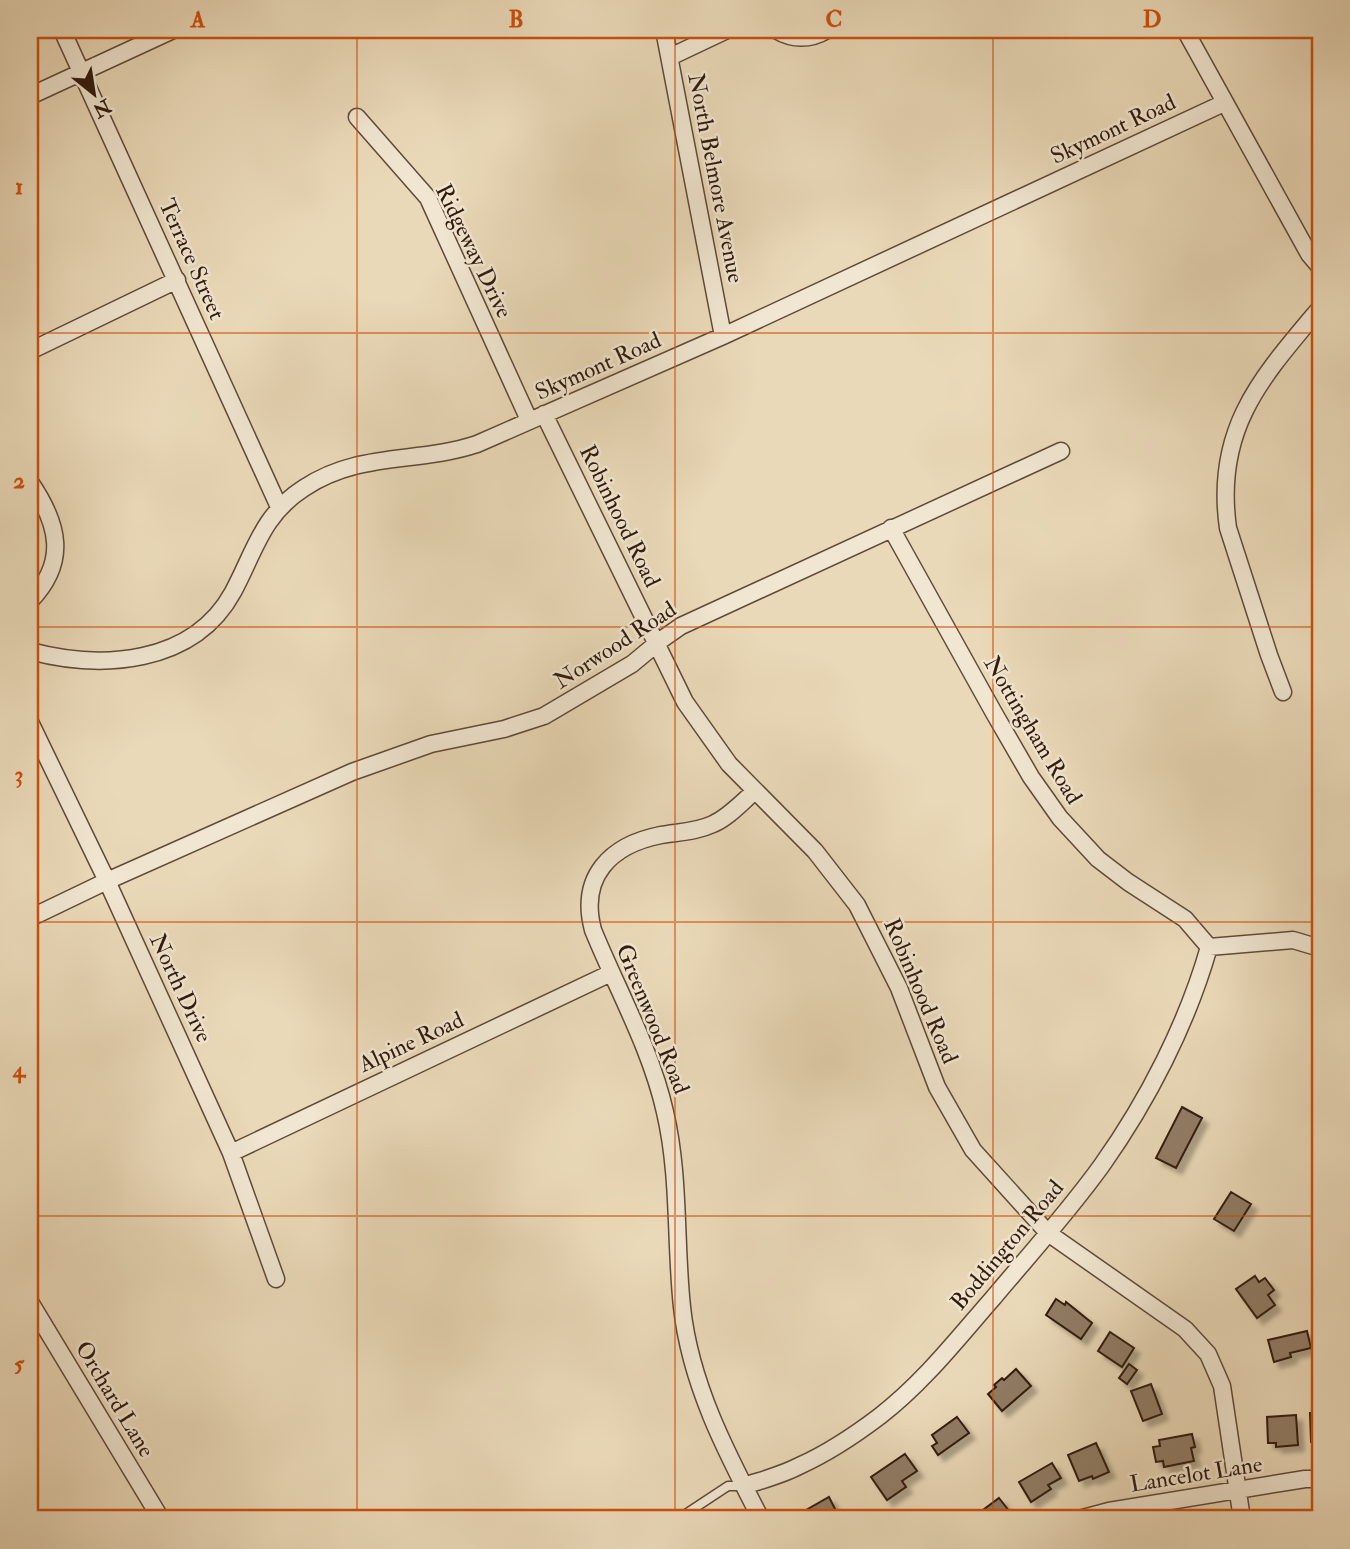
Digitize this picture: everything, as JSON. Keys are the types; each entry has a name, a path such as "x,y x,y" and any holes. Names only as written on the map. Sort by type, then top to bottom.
{"street":[{"name":"Terrace Street","path":"62,30 279,507"},
{"path":"30,96 173,30"},
{"name":"North Belmore Avenue","path":"664,30 723,336"},
{"path":"670,57 727,30"},
{"path":"776,30 799,38 811,37 827,30"},
{"path":"1185,30 1309,254 1320,267"},
{"name":"Skymont Road","path":"30,651 89,662 116,661 150,655 182,641 204,626 227,601 262,530 279,507 311,484 342,468 461,449 723,336 1224,103"},
{"name":"Ridgeway Drive","path":"357,117 428,198 537,417"},
{"path":"30,351 177,280"},
{"path":"1283,692 1228,528 1227,473 1237,427 1254,393 1271,366 1320,308"},
{"name":"Robinhood Road","path":"537,417 677,687 701,727 729,764 815,851 853,899 895,979 928,1065 952,1115 978,1156 1048,1233 1185,1329 1204,1348 1214,1364 1222,1386 1242,1519"},
{"name":"Norwood Road","path":"30,918 352,772 430,744 504,729 544,716 632,664 681,626 1061,451"},
{"path":"30,482 48,514 56,550 50,576 30,601"},
{"name":"Nottingham Road","path":"891,528 1031,777 1060,818 1098,859 1185,919 1209,947"},
{"name":"North Drive","path":"30,723 107,881 231,1153 276,1279"},
{"name":"Greenwood Road","path":"755,791 714,824 629,845 615,853 602,866 592,886 589,911 593,930 655,1075 666,1114 673,1168 682,1307 694,1365 712,1420 761,1519"},
{"path":"1209,947 1293,940 1320,948"},
{"name":"Boddington Road","path":"744,1486 798,1467 824,1453 892,1406 934,1366 1100,1168 1143,1101 1191,999 1209,947"},
{"name":"Alpine Road","path":"231,1153 611,973"},
{"name":"Orchard Lane","path":"30,1302 161,1519"},
{"name":"Lancelot Lane","path":"1079,1519 1109,1511 1320,1479"}],"lane":[{"path":"678,1519 728,1486 744,1486"}],"building":[{"path":"1182,1107 1202,1118 1176,1168 1156,1158"},
{"path":"1231,1192 1251,1204 1234,1231 1214,1219"},
{"path":"1255,1276 1259,1282 1265,1278 1274,1290 1268,1295 1275,1305 1257,1318 1236,1289"},
{"path":"1056,1299 1065,1305 1066,1302 1092,1323 1081,1339 1046,1315"},
{"path":"1307,1331 1311,1348 1290,1353 1291,1357 1274,1362 1268,1340"},
{"path":"1110,1332 1134,1348 1122,1367 1098,1351"},
{"path":"1129,1364 1137,1370 1127,1384 1119,1378"},
{"path":"1016,1369 1031,1386 1002,1411 988,1394 996,1387 994,1385"},
{"path":"1151,1384 1162,1414 1143,1421 1131,1391"},
{"path":"1310,1413 1320,1413 1320,1445 1319,1442 1311,1442"},
{"path":"1296,1415 1298,1445 1276,1447 1276,1443 1268,1443 1267,1417"},
{"path":"957,1417 969,1433 938,1455 932,1446 937,1443 932,1435"},
{"path":"1192,1434 1194,1461 1164,1467 1163,1461 1156,1462 1153,1447 1160,1446 1159,1440"},
{"path":"1096,1443 1109,1472 1093,1479 1092,1476 1079,1481 1068,1455"},
{"path":"905,1454 917,1471 902,1481 906,1487 887,1500 871,1477"},
{"path":"1052,1463 1061,1478 1048,1485 1051,1489 1031,1502 1019,1482"},
{"path":"829,1497 839,1517 802,1519 799,1514"},
{"path":"999,1498 1013,1516 1009,1519 971,1519"}]}
